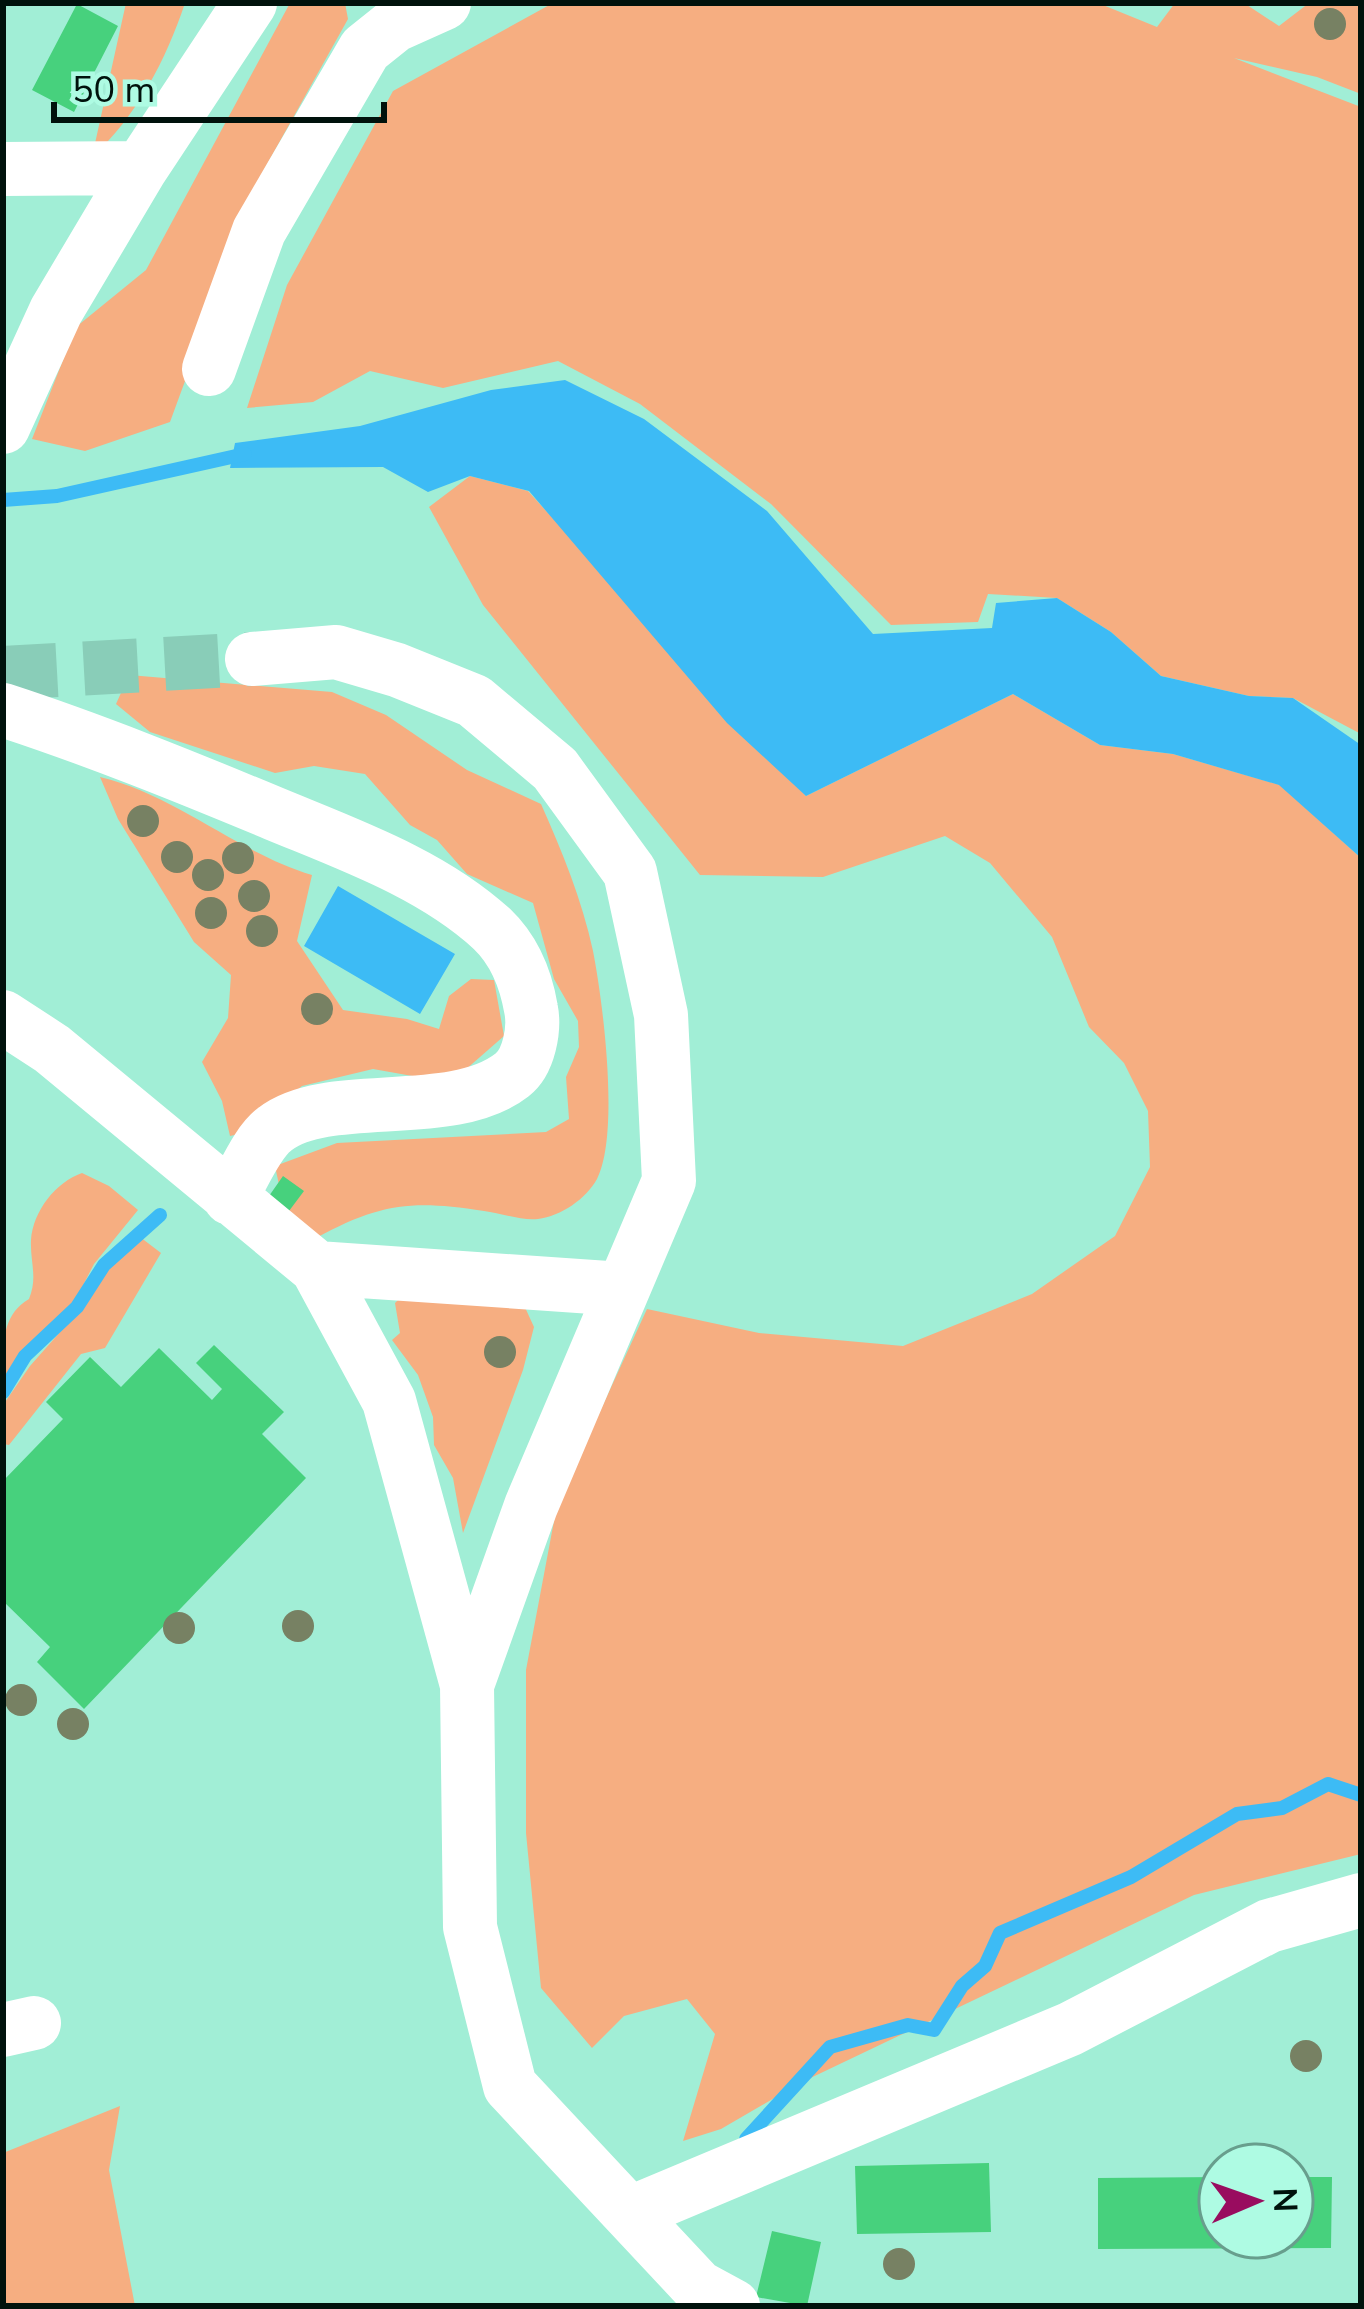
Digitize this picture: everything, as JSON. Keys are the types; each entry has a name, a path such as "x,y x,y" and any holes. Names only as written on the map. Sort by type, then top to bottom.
{"street":[{"path":"3,427 56,311 141,168 250,3"},
{"path":"209,370 259,231 387,14 443,3"},
{"path":"3,170 141,168"},
{"path":"252,658 336,652 397,670 474,701 555,769 630,872 661,1015 669,1181 531,1505 467,1685"},
{"path":"3,710 71,732 382,858 494,931 525,977 535,1028 517,1072 489,1089 459,1097 300,1117 272,1130 230,1198"},
{"path":"3,1017 52,1049 317,1268 389,1401 467,1685 470,1927 510,2086 698,2287 733,2306"},
{"path":"317,1268 622,1289"},
{"path":"631,2213 1070,2029 1269,1926 1361,1900"},
{"path":"631,2213 660,2306"}],"shaded area":[{"path":"126,3 185,3 148,86 123,124 92,157"},
{"path":"290,3 345,3 348,19 260,177 170,422 85,451 32,439 76,327 146,270"},
{"path":"553,3 1098,3 1157,27 1175,3 1244,3 1279,26 1309,3 1361,3 1361,94 1317,77 1234,58 1361,107 1361,734 1293,698 1249,696 1161,676 1111,632 1057,598 988,594 978,622 891,625 771,504 640,404 558,361 443,388 370,371 313,402 247,408 287,285 393,91"},
{"path":"470,476 528,491 806,796 1013,694 1100,745 1173,754 1280,785 1361,858 1361,1854 1194,1895 800,2083 721,2129 683,2141 715,2034 687,1999 624,2016 592,2048 541,1988 526,1833 526,1670 557,1505 647,1309 759,1333 903,1346 1032,1294 1115,1236 1150,1167 1148,1111 1124,1063 1089,1027 1052,937 990,863 945,836 823,877 700,875 483,605 429,507"},
{"path":"129,675 332,692 386,715 467,770 541,804 588,932 605,1034 604,1158 597,1179 580,1200 555,1214 532,1219 459,1208 397,1207 360,1217 316,1238 286,1218 275,1166 337,1143 546,1132 569,1119 566,1077 579,1047 578,1021 554,979 533,903 467,874 437,840 410,825 365,774 314,766 275,773 150,732 116,704"},
{"path":"100,777 155,797 258,853 312,875 297,941 343,1010 439,1029 449,996 471,979 494,980 504,1036 456,1078 373,1069 302,1086 243,1133 230,1136 222,1101 202,1062 228,1018 231,975 194,942 118,819"},
{"path":"82,1173 109,1186 138,1210 94,1264 74,1303 24,1349 3,1380 8,1324 32,1291 31,1240 36,1219 55,1191"},
{"path":"140,1237 161,1253 105,1348 81,1354 9,1445 3,1444 3,1405 125,1244"},
{"path":"409,1289 523,1303 534,1327 523,1370 463,1533 453,1478 434,1445 433,1417 418,1375 392,1340 400,1333 395,1303"},
{"path":"120,2106 109,2170 135,2306 3,2306 3,2153"}],"water":[{"path":"565,380 644,419 767,511 873,634 992,628 996,603 1057,598 1111,632 1161,676 1249,696 1293,698 1361,745 1361,858 1279,785 1173,754 1100,745 1013,694 806,796 727,723 529,491 470,476 428,492 383,467 230,468 235,443 360,426 491,390"},
{"path":"338,886 455,954 420,1014 304,946"}],"building":[{"path":"77,4 118,26 74,112 32,90"},
{"path":"283,1176 304,1191 289,1211 269,1196"},
{"path":"214,1345 284,1412 262,1434 306,1478 84,1709 37,1662 50,1647 3,1601 3,1481 63,1419 46,1402 90,1357 121,1387 159,1348 212,1400 222,1389 196,1363"},
{"path":"989,2163 991,2232 857,2234 855,2166"},
{"path":"1196,2177 1196,2249 1098,2249 1098,2178"},
{"path":"1316,2177 1332,2177 1331,2248 1316,2248"},
{"path":"772,2231 821,2242 807,2306 756,2297"}],"waterway":[{"path":"3,500 57,496 245,454"},
{"path":"3,1392 25,1356 77,1307 104,1265 160,1215"},
{"path":"746,2139 830,2047 908,2025 934,2030 962,1986 985,1966 1000,1933 1131,1877 1237,1814 1282,1808 1328,1784 1361,1795"}],"tunnel":[{"path":"3,673 252,659"}]}
